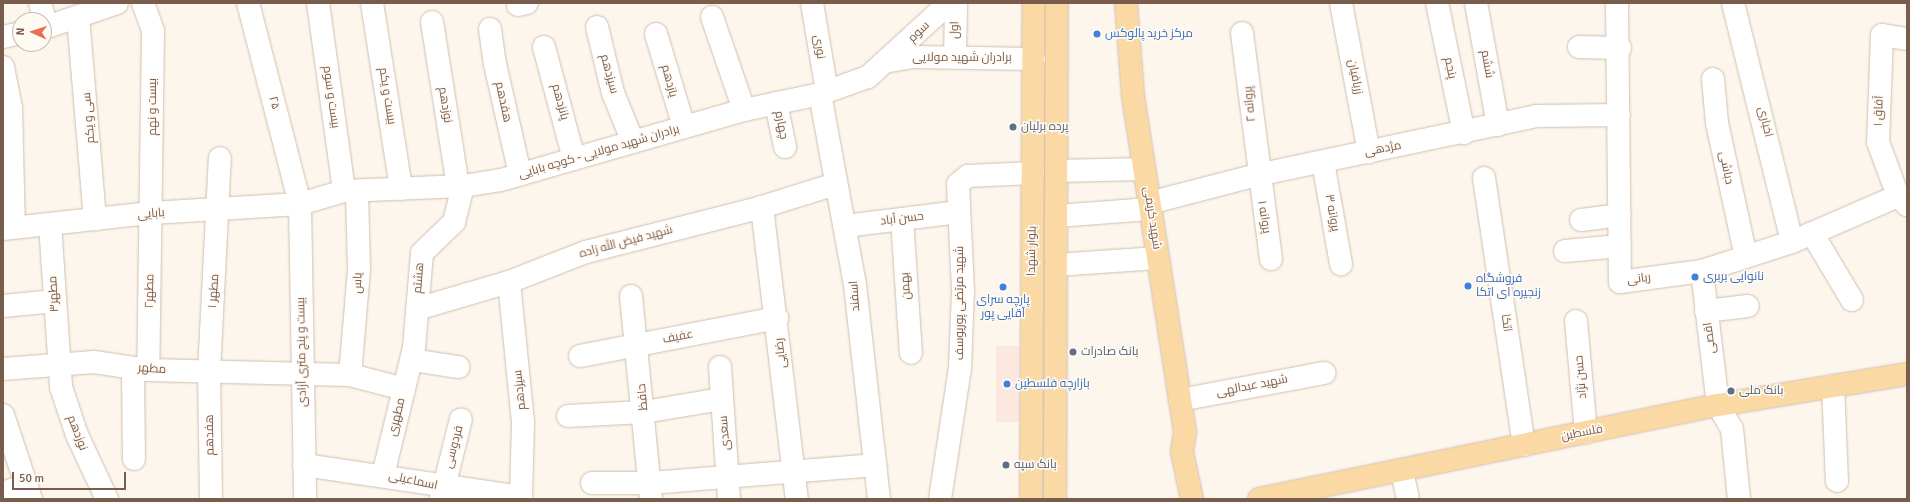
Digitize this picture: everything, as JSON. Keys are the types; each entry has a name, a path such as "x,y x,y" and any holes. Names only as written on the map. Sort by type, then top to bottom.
{"main road":[{"name":"بلوار شهدا","path":"1030,499 1034,3"},
{"name":"بلوار شهدا","path":"1055,499 1057,3"},
{"name":"شهید کریمی","path":"1126,3 1133,96 1185,432 1182,452 1192,499"},
{"name":"فلسطین","path":"1259,499 1718,405 1907,374"},
{"name":"شهید کریمی","path":"1185,432 1194,450 1204,499"}],"street":[{"name":"بیست و نهم","path":"144,3 153,30 151,213"},
{"name":"۲۵","path":"248,3 300,204"},
{"name":"بیست و سوم","path":"318,3 350,191"},
{"name":"بیست و یکم","path":"372,3 401,189"},
{"name":"نوری","path":"812,3 824,93"},
{"name":"سوم","path":"890,61 949,3"},
{"name":"اول","path":"955,57 956,3"},
{"name":"زربافیان","path":"1341,3 1368,152"},
{"name":"پنجم","path":"1436,3 1464,133"},
{"name":"ششم","path":"1476,3 1498,125"},
{"name":"ربانی","path":"1617,3 1620,48 1620,282 1702,271 1792,242 1812,233 1902,200"},
{"name":"اخباری","path":"1733,3 1792,242"},
{"path":"52,26 78,17 108,4"},
{"name":"سی و یکم","path":"78,17 95,219"},
{"path":"712,17 744,110"},
{"name":"نوزدهم","path":"432,22 461,186"},
{"name":"سیزدهم","path":"597,27 614,93 633,142"},
{"name":"هفدهم","path":"490,29 494,64 520,174"},
{"name":"پروانه ۲","path":"1242,33 1257,175"},
{"name":"یازدهم","path":"656,34 684,127"},
{"name":"آفاق ۱","path":"1902,200 1878,142 1882,35 1907,39"},
{"name":"پانزدهم","path":"544,46 574,159"},
{"path":"1579,47 1620,48"},
{"name":"برادران شهید مولایی","path":"890,61 955,57 1034,59"},
{"name":"برادران شهید مولایی - کوچه بابایی","path":"300,204 350,191 461,186 520,174 744,110 824,93 868,77 890,61"},
{"path":"3,67 11,108 9,229"},
{"name":"دباشی","path":"1713,79 1718,124 1746,257"},
{"name":"اسفند","path":"824,93 836,184 845,226 876,465 879,499"},
{"name":"چهارم","path":"776,103 785,147"},
{"name":"مژدهی","path":"1057,216 1150,206 1257,175 1464,133 1536,116 1619,115"},
{"name":"مطهر ۱","path":"209,372 219,210 220,158"},
{"name":"پروانه ۳","path":"1323,162 1341,264"},
{"path":"1057,171 1144,169"},
{"name":"شهید مرتضی پوریوسف","path":"940,499 960,368 963,290 958,184 968,176 1033,173"},
{"name":"پروانه ۱","path":"1257,175 1270,259"},
{"name":"اتکا","path":"1484,178 1524,445"},
{"name":"شهید فیض الله زاده","path":"418,309 509,282 586,252 762,207 836,184"},
{"name":"هشتم","path":"412,360 418,309 422,253 454,222 461,186"},
{"name":"یاس","path":"350,191 359,269 350,375"},
{"name":"بابایی","path":"9,229 151,213 300,204"},
{"name":"بیست و پنج متری آزادی","path":"300,204 305,499"},
{"name":"رضایی","path":"762,207 777,318 797,499"},
{"name":"حسن آباد","path":"845,226 959,212"},
{"name":"مطهر۲","path":"134,459 151,213"},
{"path":"1581,220 1620,215"},
{"name":"بهمن","path":"902,219 911,353"},
{"name":"مطهر۳","path":"50,224 58,363"},
{"path":"1812,233 1852,300"},
{"path":"1566,251 1620,246"},
{"path":"1056,264 1158,258"},
{"name":"اقصی","path":"1702,271 1718,405"},
{"name":"سیزدهم","path":"509,282 523,422 521,498"},
{"name":"حافظ","path":"631,296 651,491"},
{"path":"3,306 55,301"},
{"path":"1706,311 1748,306"},
{"name":"عفیف","path":"580,356 777,318"},
{"name":"حسن نژاد","path":"1576,321 1586,433"},
{"path":"412,360 458,367"},
{"name":"مطهری","path":"383,474 412,360"},
{"name":"مطهر","path":"3,369 58,363 94,362 140,369 350,375 404,389"},
{"name":"نوزدهم","path":"58,363 61,387 77,435 106,499"},
{"name":"سعدی","path":"720,367 729,477 729,499"},
{"name":"هفدهم","path":"209,372 211,499"},
{"name":"شهید عبدالهی","path":"1180,400 1324,373"},
{"path":"1832,386 1837,481"},
{"path":"568,416 644,412 722,399"},
{"path":"1718,405 1732,429 1739,499"},
{"path":"3,415 29,492 3,493"},
{"name":"فردوسی","path":"442,493 461,419"},
{"name":"اسماعیلی","path":"304,465 383,474 442,493 521,498"},
{"path":"592,483 651,491 729,477 795,473 876,465"},
{"path":"1402,470 1408,499"}],"shaded area":[{"name":"بازارچه فلسطین","path":"996,346 1019,346 1019,422 996,422"}],"place":[{"name":"مركز خريد پالوكس","path":"1097,34"},
{"name":"پرده برلیان","path":"1013,127"},
{"name":"نانوایی بربری","path":"1695,277"},
{"name":"فروشگاه زنجیره ای اتکا","path":"1468,286"},
{"name":"پارچه سرای آقایی پور","path":"1003,287"},
{"name":"بانک صادرات","path":"1073,352"},
{"name":"بازارچه فلسطین","path":"1007,384"},
{"name":"بانک ملی","path":"1731,391"},
{"name":"بانک سپه","path":"1006,465"}]}
